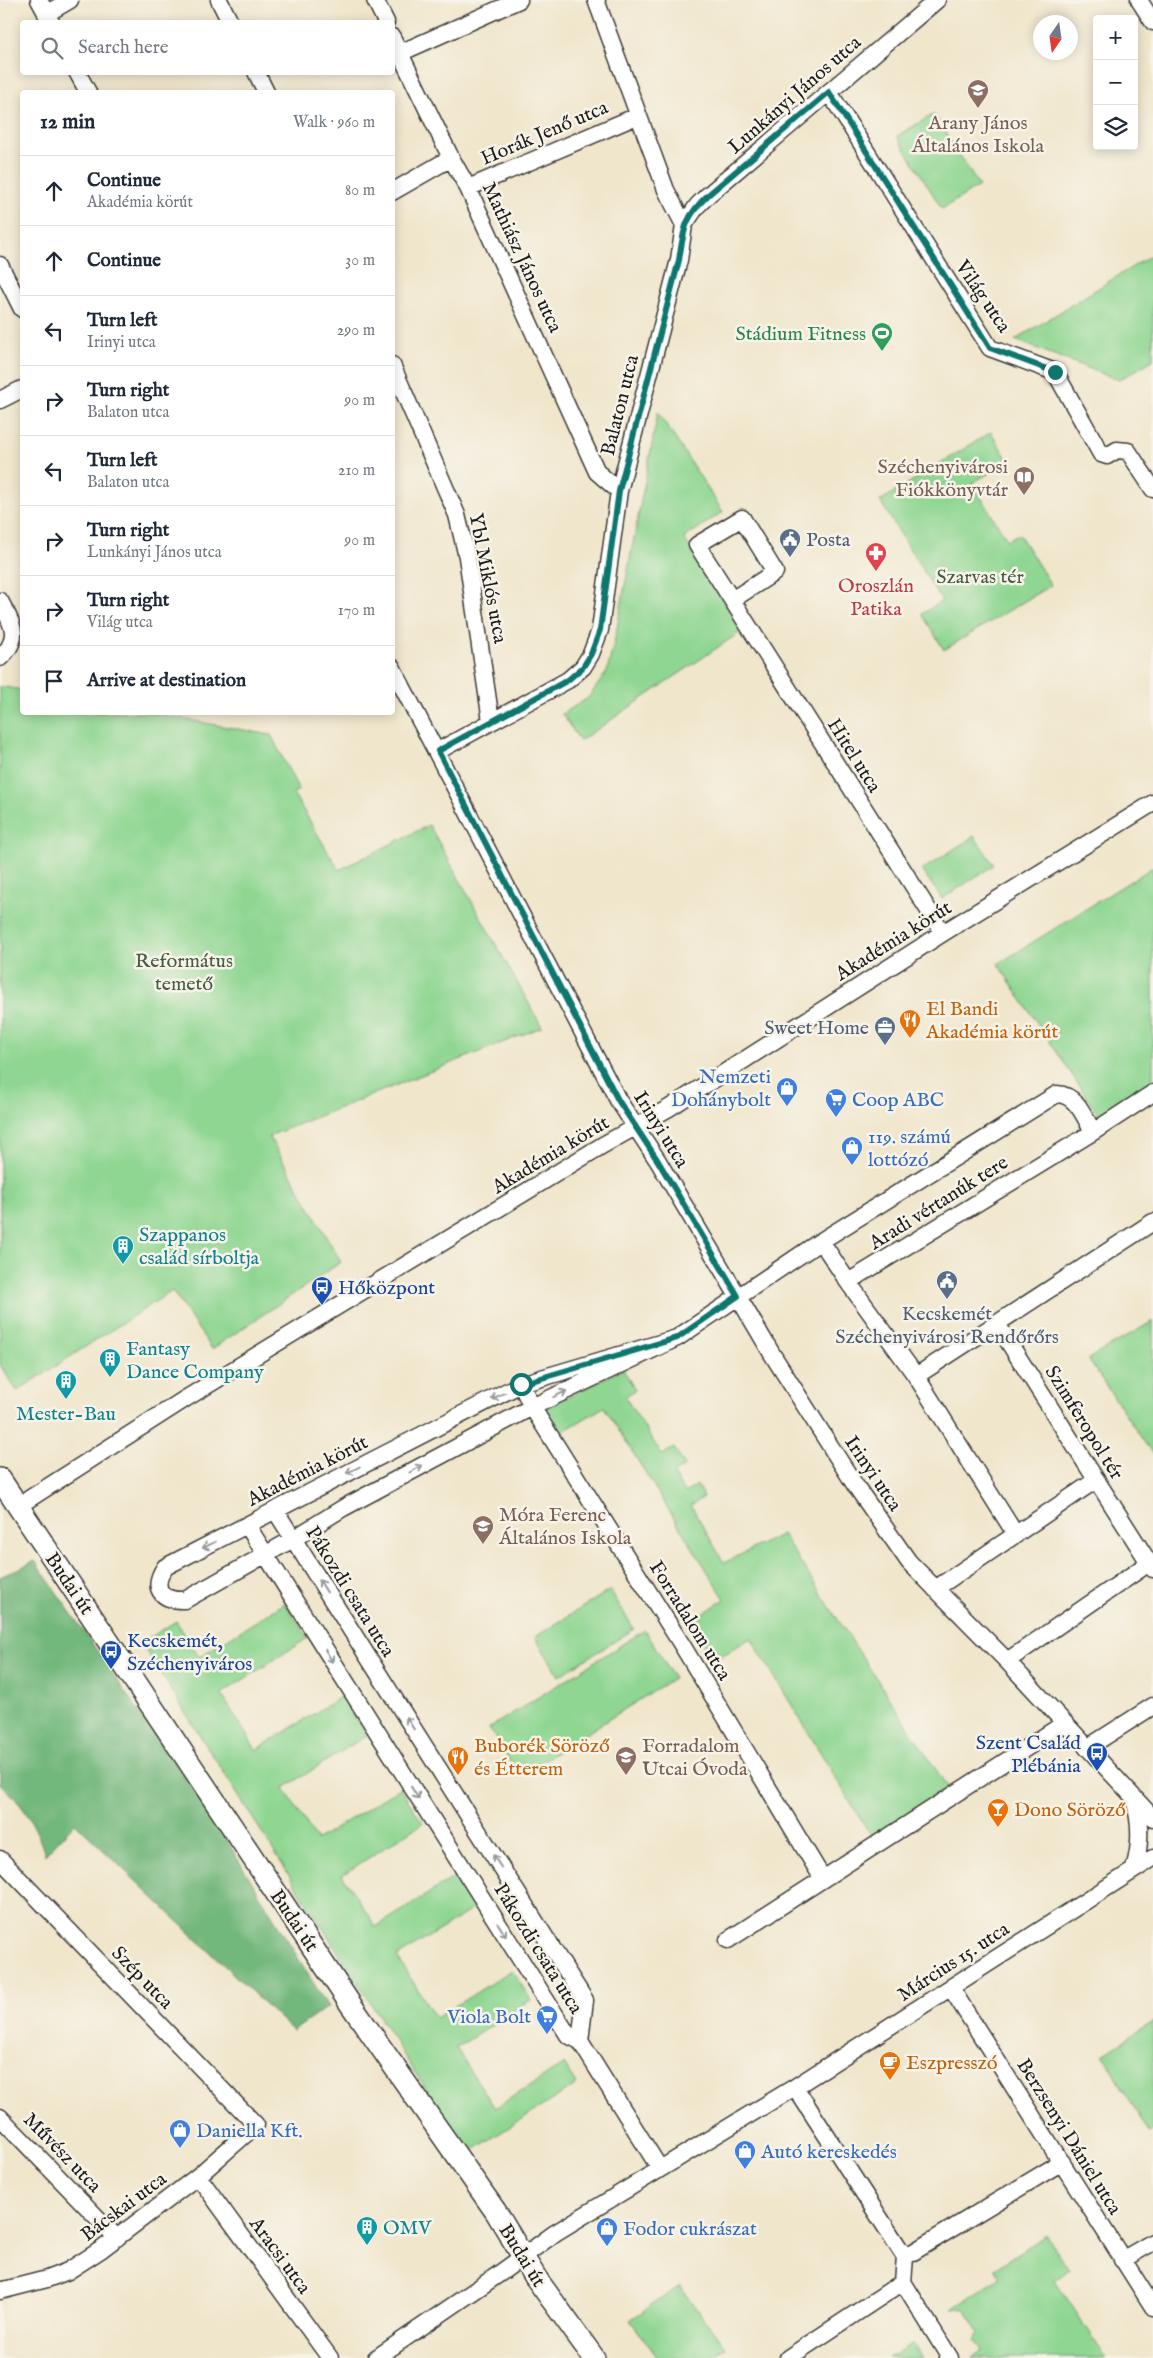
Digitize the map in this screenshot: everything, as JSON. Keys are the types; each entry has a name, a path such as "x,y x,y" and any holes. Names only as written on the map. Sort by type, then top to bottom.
{"main road":[{"name":"Budai út","path":"0,1479 350,2002 496,2212 522,2256 594,2358"}],"street":[{"path":"45,12 70,0"},
{"path":"219,0 229,20"},
{"path":"375,0 385,20"},
{"path":"400,53 519,0"},
{"path":"596,0 637,116 666,190 684,225"},
{"name":"Lunkányi János utca","path":"684,225 697,206 708,195 937,0"},
{"path":"1140,0 1153,22"},
{"name":"Mathiász János utca","path":"395,43 451,158 468,188 597,472 619,491"},
{"path":"80,75 87,90"},
{"path":"258,75 265,90"},
{"name":"Világ utca","path":"829,92 990,348 1055,372 1101,454 1107,456 1117,450 1128,451 1153,489"},
{"name":"Horák Jenő utca","path":"468,188 637,116"},
{"path":"395,190 451,158"},
{"name":"Balaton utca","path":"438,751 568,680 583,667 591,654 600,630 619,491 679,260 684,225"},
{"path":"0,265 20,305"},
{"name":"Ybl Miklós utca","path":"395,372 457,515 467,558 491,721"},
{"path":"0,400 20,390"},
{"name":"Hitel utca","path":"732,600 775,572 742,518 697,545 943,933"},
{"path":"0,601 13,627 13,638 7,651 0,658"},
{"name":"Irinyi utca","path":"395,672 438,751 585,1037 636,1128 772,1354 855,1485 909,1562 1008,1661 1153,1818"},
{"name":"Akadémia körút","path":"18,1506 185,1399 603,1146 636,1128 943,933 1153,803"},
{"name":"Aradi vértanúk tere","path":"848,1282 1093,1132 1153,1092"},
{"name":"Aradi vértanúk tere","path":"677,1338 821,1241 1057,1094 1065,1094 1073,1098 1093,1132"},
{"path":"916,1376 1153,1222"},
{"path":"821,1241 848,1282 916,1376 1016,1535"},
{"name":"Szimferopol tér","path":"997,1324 1151,1566"},
{"name":"Akadémia körút","path":"677,1338 532,1407 343,1508 293,1539 185,1600 168,1598 160,1592 158,1583 165,1567 521,1384 677,1338"},
{"name":"Forradalom utca","path":"521,1384 532,1407 682,1645 823,1879"},
{"path":"935,1588 1096,1480"},
{"name":"Pákozdi csata utca","path":"247,1525 568,2035 580,2041 585,2000 275,1510"},
{"path":"1008,1661 1151,1566"},
{"path":"1087,1748 1153,1706"},
{"path":"728,1940 1065,1723"},
{"path":"1133,1797 1141,1838 1134,1869"},
{"name":"Március 15. utca","path":"376,2358 499,2274 555,2233 795,2087 1153,1858"},
{"name":"Szép utca","path":"0,1859 256,2125"},
{"name":"Berzsenyi Dániel utca","path":"951,1988 1153,2307"},
{"path":"580,2041 660,2169"},
{"path":"795,2087 904,2258 903,2282 950,2358"},
{"name":"Művész utca","path":"0,2118 117,2238"},
{"name":"Bácskai utca","path":"0,2291 47,2279 68,2270 117,2238 198,2176 256,2125"},
{"path":"904,2258 1062,2162"},
{"name":"Aracsi utca","path":"198,2176 330,2358"},
{"path":"1122,2260 1153,2242"},
{"path":"788,2358 903,2282"}],"green space":[{"path":"934,114 979,186 942,209 897,136"},
{"path":"1153,254 1153,360 1119,380 1015,340"},
{"path":"658,412 723,512 684,538 742,631 580,741 562,714 588,698 607,672"},
{"name":"Szarvas tér","path":"991,432 1009,462 972,483 1007,540 1019,534 1051,585 944,650 922,614 942,601 880,501"},
{"name":"Református temető","path":"0,686 20,690 20,715 162,715 271,735 299,790 293,793 339,870 429,825 542,1027 269,1136 341,1262 212,1349 172,1291 17,1391 0,1365"},
{"path":"974,836 994,865 942,899 922,870"},
{"path":"1153,867 1153,1084 1102,1120 998,964"},
{"path":"1153,1321 1153,1455 1088,1359"},
{"path":"623,1369 635,1390 625,1397 662,1455 674,1448 685,1466 673,1474 685,1493 697,1485 704,1497 691,1505 724,1563 782,1534 948,1788 871,1836 751,1638 713,1661 690,1622 725,1599 604,1407 557,1435 541,1411"},
{"path":"35,1561 216,1823 328,2007 293,2031 75,1823 45,1855 38,1835 28,1816 16,1800 0,1785 0,1577"},
{"path":"610,1590 634,1629 559,1676 535,1637"},
{"path":"285,1603 308,1638 221,1694 256,1750 342,1696 367,1735 284,1788 317,1840 400,1788 423,1823 342,1875 376,1927 456,1876 476,1907 397,1957 436,2018 512,1970 531,2000 456,2048 495,2108 564,2064 577,2084 467,2154 141,1643 176,1621 199,1657"},
{"path":"645,1630 674,1678 519,1776 489,1728"},
{"path":"1153,2022 1153,2131 1149,2133 1103,2054"},
{"path":"1046,2235 1069,2270 1055,2280 1106,2358 972,2358 982,2352 975,2340 979,2333 965,2309 953,2308 1000,2278 994,2269"},
{"path":"680,2286 726,2348 709,2358 658,2358 630,2320"},
{"path":"913,2343 923,2358 888,2358"}],"place":[{"name":"Arany János Általános Iskola","path":"978,109"},
{"name":"Stádium Fitness","path":"882,352"},
{"name":"Széchenyivárosi Fiókkönyvtár","path":"1024,496"},
{"name":"Posta","path":"790,558"},
{"name":"Oroszlán Patika","path":"876,572"},
{"name":"El Bandi Akadémia körút","path":"910,1039"},
{"name":"Sweet Home","path":"885,1046"},
{"name":"Nemzeti Dohánybolt","path":"787,1107"},
{"name":"Coop ABC","path":"836,1118"},
{"name":"119. számú lottózó","path":"852,1166"},
{"name":"Szappanos család sírboltja","path":"123,1265"},
{"name":"Kecskemét Széchenyivárosi Rendőrőrs","path":"947,1300"},
{"name":"Hőközpont","path":"322,1306"},
{"name":"Fantasy Dance Company","path":"110,1378"},
{"name":"Mester-Bau","path":"66,1400"},
{"name":"Móra Ferenc Általános Iskola","path":"483,1545"},
{"name":"Kecskemét, Széchenyiváros","path":"111,1670"},
{"name":"Szent Család Plébánia","path":"1097,1772"},
{"name":"Buborék Söröző és Étterem","path":"458,1776"},
{"name":"Forradalom Utcai Óvoda","path":"626,1776"},
{"name":"Dono Söröző","path":"998,1828"},
{"name":"Viola Bolt","path":"547,2035"},
{"name":"Eszpresszó","path":"890,2081"},
{"name":"Daniella Kft.","path":"180,2149"},
{"name":"Autó kereskedés","path":"745,2170"},
{"name":"OMV","path":"367,2246"},
{"name":"Fodor cukrászat","path":"607,2247"}],"route":[{"path":"521,1384 677,1338 738,1296 658,1161 618,1100 438,751 568,680 583,667 591,654 600,630 619,491 679,260 684,225 697,206 708,195 829,92 990,348 1055,372"}]}
